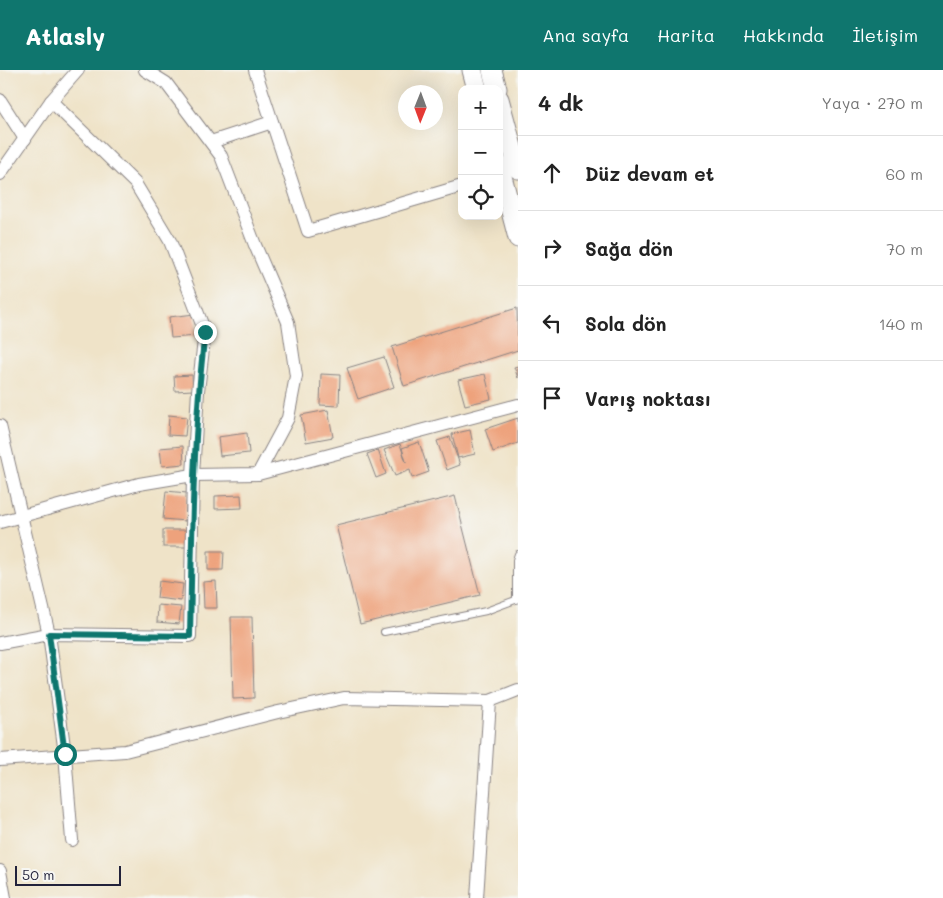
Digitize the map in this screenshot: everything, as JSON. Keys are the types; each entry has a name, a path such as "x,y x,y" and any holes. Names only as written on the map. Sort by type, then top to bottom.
{"street":[{"path":"0,174 52,101 78,70"},
{"path":"145,70 166,83 221,156 255,245 288,322 296,376 288,418 258,474"},
{"path":"255,70 308,231 458,187"},
{"path":"0,100 25,139"},
{"path":"0,643 49,634 190,636 193,475 198,391 205,332 170,241 135,183 52,101"},
{"path":"211,142 272,122"},
{"path":"502,130 505,171 518,238"},
{"path":"0,522 139,484 193,475 258,474 518,405"},
{"path":"0,426 23,516 49,634 65,754 72,840"},
{"path":"0,760 125,751 278,712 344,698 490,702 518,690"},
{"path":"477,898 490,702"},
{"path":"0,871 5,898"}],"lane":[{"path":"384,632 486,610 517,599 516,560 518,554"}],"building":[{"path":"517,308 518,350 404,386 392,347"},
{"path":"195,314 197,336 171,338 169,317"},
{"path":"384,357 394,387 358,399 347,368"},
{"path":"518,366 518,378 514,367"},
{"path":"321,374 340,375 339,406 320,405"},
{"path":"485,374 491,399 465,405 458,380"},
{"path":"192,375 193,390 175,391 174,376"},
{"path":"328,410 333,437 306,442 301,415"},
{"path":"169,415 187,417 185,436 168,435"},
{"path":"518,418 518,443 493,452 485,429"},
{"path":"470,430 475,454 458,458 452,434"},
{"path":"247,433 249,453 220,456 218,437"},
{"path":"450,437 460,465 447,470 437,441"},
{"path":"419,442 429,472 412,478 410,470 395,476 384,450 400,444 406,462 402,448"},
{"path":"183,446 184,464 162,466 160,448"},
{"path":"378,450 386,474 376,478 367,454"},
{"path":"166,491 187,493 185,521 163,519"},
{"path":"241,495 242,508 215,509 215,496"},
{"path":"455,496 480,595 360,624 336,525"},
{"path":"163,530 186,530 186,547 163,547"},
{"path":"208,551 224,551 223,570 208,570"},
{"path":"159,581 183,584 181,601 157,598"},
{"path":"216,581 217,608 204,608 203,582"},
{"path":"158,605 181,607 179,624 157,622"},
{"path":"231,617 252,617 254,698 233,699"}],"route":[{"path":"65,754 49,634 190,636 193,475 198,391 205,332"}]}
